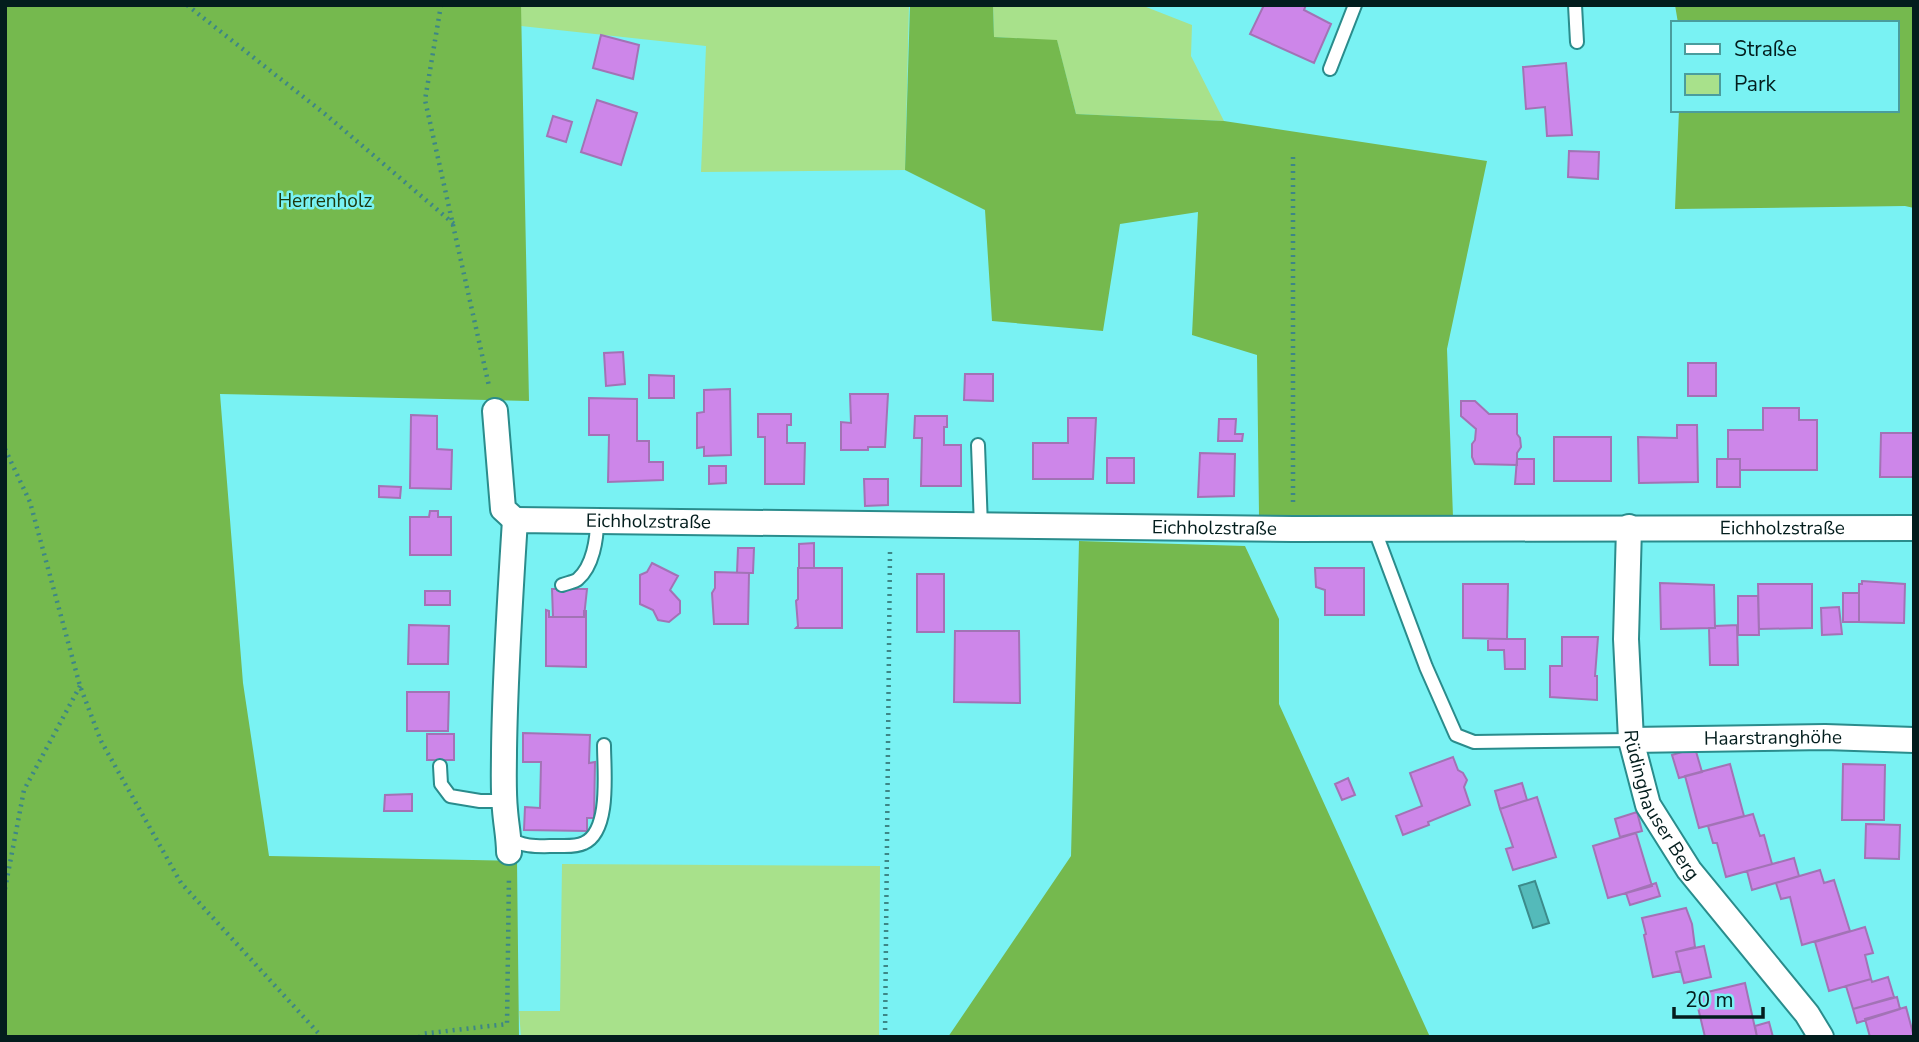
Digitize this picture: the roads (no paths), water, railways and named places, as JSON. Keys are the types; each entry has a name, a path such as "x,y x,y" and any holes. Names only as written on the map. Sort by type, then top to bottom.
{"street":[{"path":"495,411 503,509 515,520 506,661 504,801 509,845"},
{"name":"Eichholzstraße","path":"515,520 1293,529 1914,528"},
{"name":"Rüdinghauser Berg","path":"1629,527 1626,639 1631,740 1648,805 1689,870 1807,1014 1821,1037"},
{"name":"Haarstranghöhe","path":"1631,740 1825,737 1914,740"}],"lane":[{"path":"1330,69 1355,5"},
{"path":"1575,5 1577,42"},
{"path":"978,445 981,527"},
{"path":"562,585 578,579 586,567 597,535 597,521"},
{"path":"1374,528 1426,667 1456,735 1474,742 1631,740"},
{"path":"509,845 581,845 589,841 603,814 604,745"},
{"path":"440,766 441,784 450,796 480,801 504,801"}],"water":[{"path":"1535,881 1549,923 1533,928 1519,886"}],"park label":[{"name":"Herrenholz","path":"325,201"}]}
